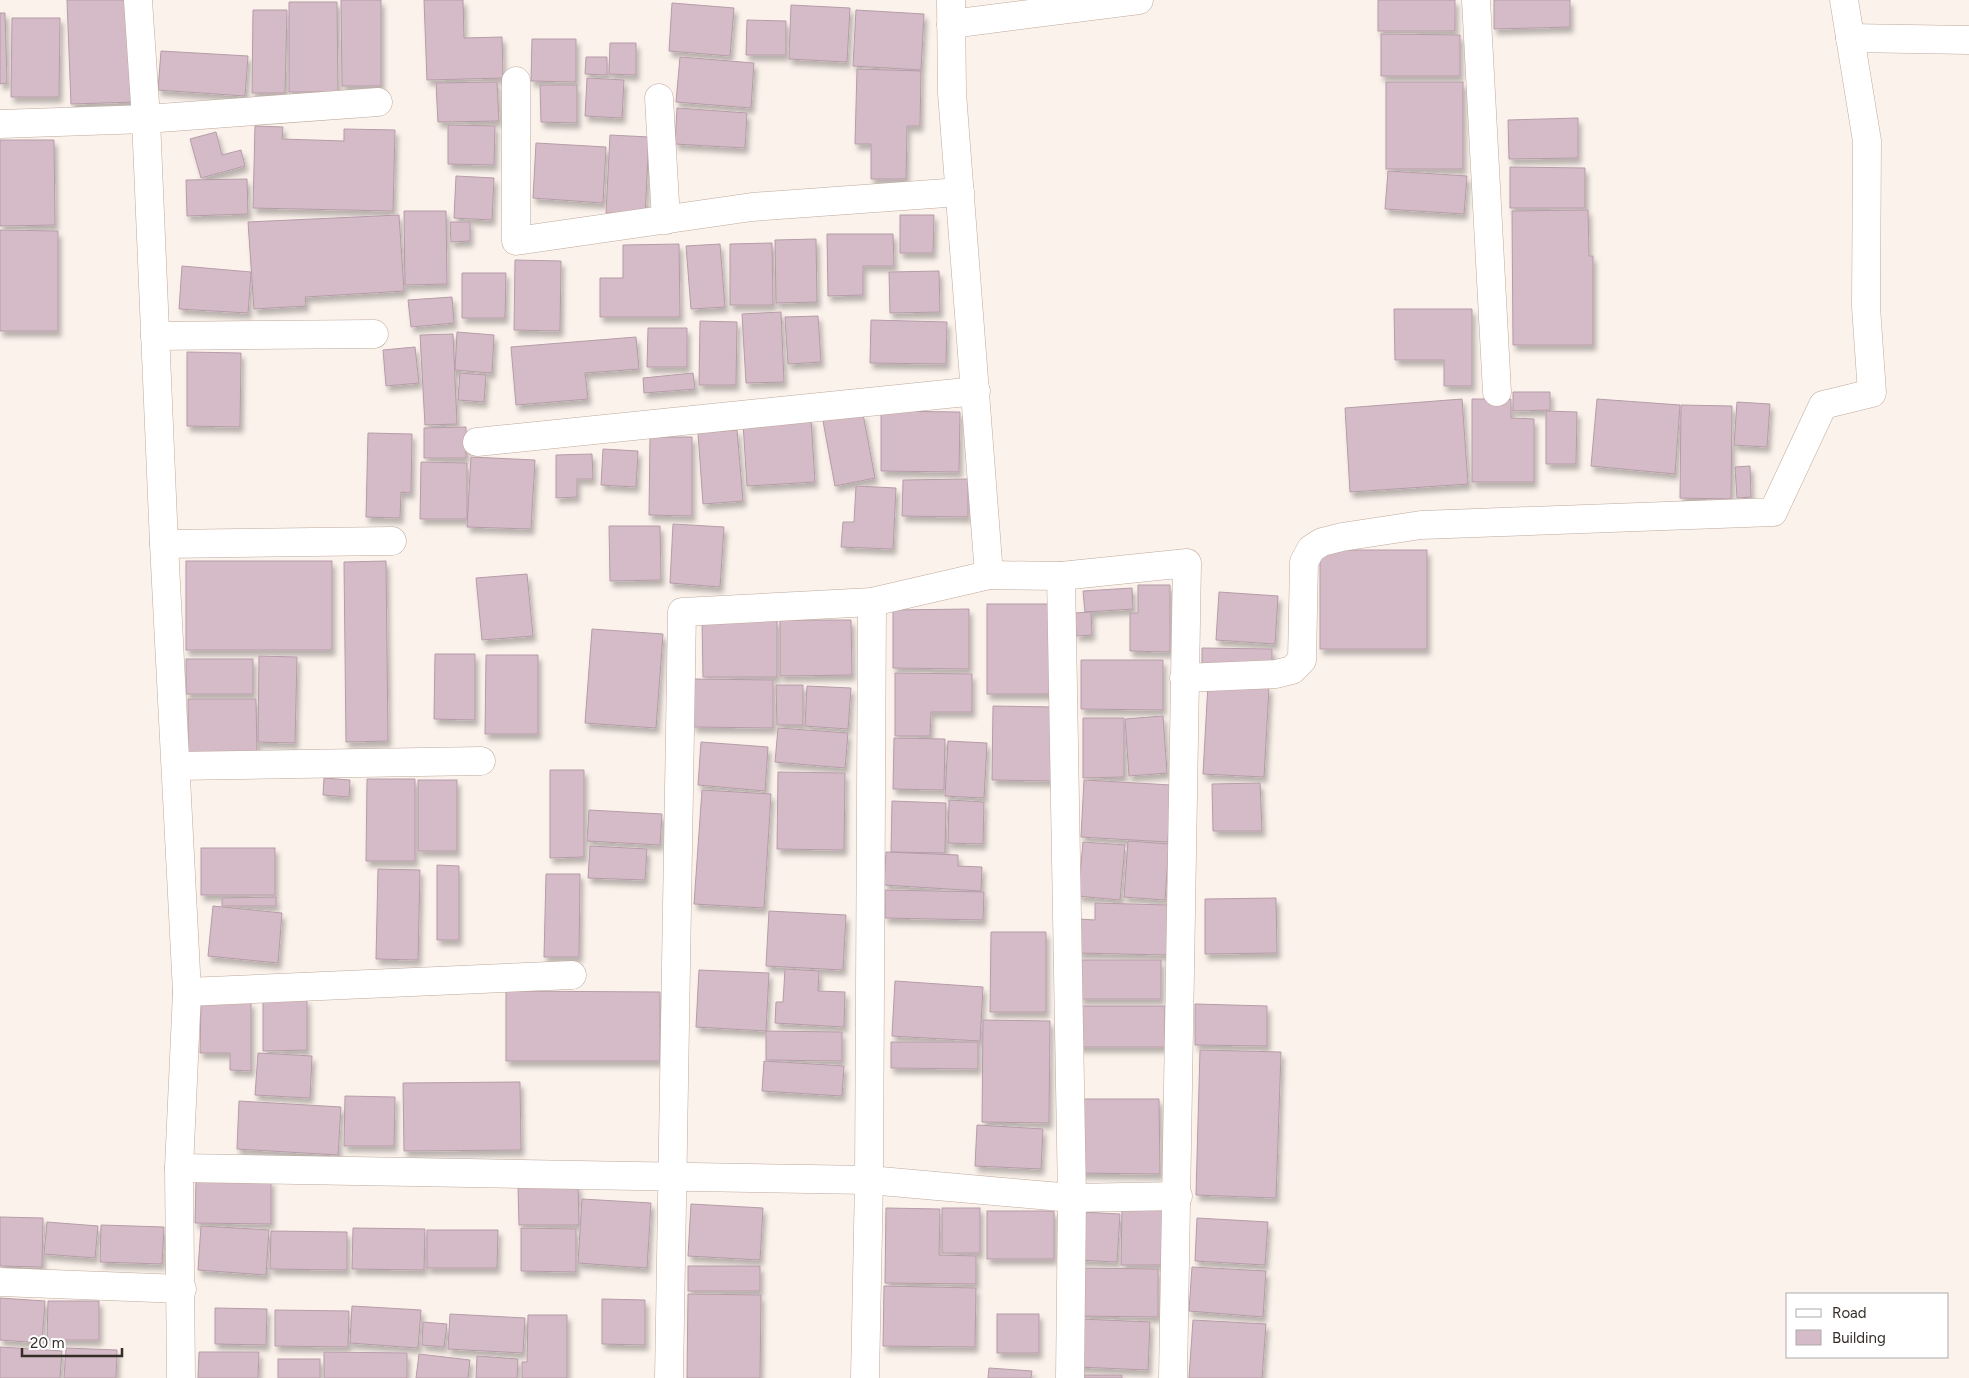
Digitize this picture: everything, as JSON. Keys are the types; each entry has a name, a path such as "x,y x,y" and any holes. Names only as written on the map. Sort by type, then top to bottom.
{"street":[{"path":"138,0 146,119 164,544 187,992 179,1168 182,1289 181,1378"},
{"path":"989,575 952,93 951,12 1138,0"},
{"path":"1476,0 1497,392"},
{"path":"1184,678 1276,674 1292,670 1302,660 1304,562 1311,550 1322,542 1342,537 1421,525 1773,512 1823,406 1872,393 1866,308 1867,141 1844,0"},
{"path":"1850,38 1969,40"},
{"path":"516,81 516,241 752,207 960,192"},
{"path":"659,98 666,220"},
{"path":"0,124 146,119 378,102"},
{"path":"156,336 374,334"},
{"path":"477,442 976,391"},
{"path":"164,544 392,541"},
{"path":"669,1378 682,612 872,602 989,575 1061,576 1187,563 1178,1196 1173,1378"},
{"path":"1061,576 1072,1198 1070,1378"},
{"path":"864,1378 870,1180 872,602"},
{"path":"176,766 481,761"},
{"path":"187,992 572,975"},
{"path":"179,1168 673,1175 870,1180 1072,1198 1178,1196"},
{"path":"0,1282 182,1289"}],"building":[{"path":"67,0 131,0 135,102 71,104"},
{"path":"341,0 381,0 381,86 342,86"},
{"path":"424,0 463,0 464,38 502,37 503,78 427,80"},
{"path":"1378,0 1455,0 1455,31 1378,31"},
{"path":"1494,0 1570,0 1570,27 1494,29"},
{"path":"289,2 337,2 338,92 289,92"},
{"path":"672,3 734,8 730,56 669,51"},
{"path":"791,5 850,8 847,62 789,59"},
{"path":"253,10 287,10 285,93 252,93"},
{"path":"856,10 924,14 921,70 853,66"},
{"path":"0,13 5,13 7,83 0,84"},
{"path":"12,18 60,18 59,97 11,97"},
{"path":"747,20 786,21 786,55 746,55"},
{"path":"1381,34 1460,35 1460,76 1381,76"},
{"path":"532,39 576,39 576,82 531,81"},
{"path":"610,43 636,43 636,75 609,74"},
{"path":"161,51 248,56 245,96 158,90"},
{"path":"586,57 607,57 607,75 585,74"},
{"path":"680,57 754,63 751,108 676,102"},
{"path":"857,69 921,71 920,126 907,126 906,179 871,179 871,144 855,144"},
{"path":"587,78 624,80 622,118 585,116"},
{"path":"497,82 499,121 438,122 436,83"},
{"path":"1386,82 1463,82 1463,169 1386,169"},
{"path":"540,85 577,85 577,123 541,122"},
{"path":"677,108 747,113 745,148 675,144"},
{"path":"1578,118 1578,158 1509,159 1508,120"},
{"path":"448,125 495,126 494,165 448,164"},
{"path":"255,126 283,127 282,139 344,141 344,129 395,130 393,211 253,208"},
{"path":"216,132 222,155 241,150 245,166 201,178 190,139"},
{"path":"610,135 649,137 645,215 606,213"},
{"path":"0,140 54,140 55,225 0,226"},
{"path":"536,143 606,147 603,203 533,198"},
{"path":"1510,167 1585,168 1585,208 1510,208"},
{"path":"1388,171 1467,176 1464,214 1385,209"},
{"path":"456,176 494,178 492,220 454,218"},
{"path":"247,179 248,214 187,216 186,180"},
{"path":"1588,210 1589,256 1593,256 1593,345 1513,345 1512,211"},
{"path":"404,211 446,211 447,284 405,285"},
{"path":"399,215 404,291 305,297 306,306 254,309 248,222"},
{"path":"900,215 934,215 933,253 900,253"},
{"path":"450,222 470,222 470,241 451,242"},
{"path":"0,230 58,231 58,331 0,331"},
{"path":"827,234 893,234 894,266 863,266 863,295 828,296"},
{"path":"816,239 817,302 776,303 775,240"},
{"path":"772,243 773,305 730,305 730,244"},
{"path":"679,244 680,317 600,317 600,278 623,278 623,245"},
{"path":"720,244 725,307 691,309 686,246"},
{"path":"515,260 561,261 560,331 514,330"},
{"path":"182,266 251,272 248,313 179,309"},
{"path":"939,271 940,312 890,313 889,272"},
{"path":"462,273 506,273 505,318 462,318"},
{"path":"452,297 454,323 411,327 408,300"},
{"path":"1394,309 1472,309 1472,386 1444,386 1444,360 1395,360"},
{"path":"781,312 784,382 746,383 742,314"},
{"path":"818,316 821,362 788,364 785,317"},
{"path":"871,320 947,322 946,364 870,363"},
{"path":"700,321 737,322 736,385 699,385"},
{"path":"648,328 687,328 687,367 647,367"},
{"path":"457,332 494,335 492,373 455,370"},
{"path":"453,334 457,424 425,425 420,335"},
{"path":"636,337 639,369 585,373 588,399 516,405 511,347"},
{"path":"415,347 419,383 386,386 383,350"},
{"path":"187,352 241,353 240,427 187,426"},
{"path":"460,373 486,375 484,402 458,400"},
{"path":"693,373 695,389 644,393 643,378"},
{"path":"1513,392 1550,392 1550,410 1513,411"},
{"path":"1462,399 1468,484 1350,492 1345,408"},
{"path":"1472,399 1511,399 1511,418 1534,419 1534,482 1472,482"},
{"path":"1597,399 1680,405 1675,474 1591,466"},
{"path":"1737,402 1770,404 1767,447 1734,445"},
{"path":"1681,405 1732,406 1731,499 1680,498"},
{"path":"881,411 960,412 959,472 881,471"},
{"path":"1546,411 1577,412 1576,464 1546,464"},
{"path":"863,414 875,478 835,486 823,421"},
{"path":"811,419 815,482 747,486 743,423"},
{"path":"466,427 466,458 424,458 424,428"},
{"path":"737,430 743,501 703,504 698,433"},
{"path":"368,433 412,434 411,493 401,492 400,518 366,517"},
{"path":"650,437 692,437 692,516 649,515"},
{"path":"603,449 638,451 636,487 601,485"},
{"path":"592,454 593,479 577,479 577,497 556,498 556,455"},
{"path":"471,457 535,460 531,529 467,527"},
{"path":"421,462 467,463 467,519 420,519"},
{"path":"1750,466 1751,497 1737,498 1735,467"},
{"path":"968,479 968,517 902,516 903,480"},
{"path":"856,486 896,488 893,549 841,547 843,522 854,522"},
{"path":"673,524 724,527 720,587 670,583"},
{"path":"609,526 660,526 661,580 610,581"},
{"path":"1320,550 1427,550 1427,649 1320,649"},
{"path":"186,561 332,561 332,650 186,650"},
{"path":"386,561 388,741 346,742 344,562"},
{"path":"527,574 533,636 482,640 476,578"},
{"path":"1138,585 1170,585 1170,652 1130,651 1130,613 1138,613"},
{"path":"1132,588 1133,609 1085,612 1083,591"},
{"path":"1219,592 1278,596 1275,644 1216,640"},
{"path":"987,604 1051,604 1051,694 987,694"},
{"path":"969,609 969,669 893,668 893,610"},
{"path":"1091,612 1092,635 1076,636 1075,613"},
{"path":"702,619 777,619 777,677 703,677"},
{"path":"780,620 851,620 852,675 780,676"},
{"path":"592,629 663,634 656,728 585,723"},
{"path":"1202,648 1272,649 1272,671 1202,669"},
{"path":"435,654 475,654 475,720 434,719"},
{"path":"486,655 538,655 538,734 485,734"},
{"path":"259,656 297,657 295,743 258,742"},
{"path":"186,659 253,659 253,694 186,694"},
{"path":"1081,660 1163,660 1163,710 1081,709"},
{"path":"895,673 972,674 972,712 931,712 930,736 895,736"},
{"path":"694,679 773,680 773,728 693,727"},
{"path":"1208,684 1269,687 1264,777 1203,774"},
{"path":"776,685 803,685 803,725 777,725"},
{"path":"807,686 851,688 848,729 805,726"},
{"path":"188,699 256,699 257,754 188,755"},
{"path":"993,706 1054,707 1053,781 992,780"},
{"path":"1163,716 1167,773 1129,776 1125,719"},
{"path":"1083,718 1124,718 1124,777 1083,778"},
{"path":"778,728 848,733 845,768 775,762"},
{"path":"894,738 945,739 944,790 893,789"},
{"path":"948,741 987,743 984,798 945,796"},
{"path":"701,742 768,747 765,791 698,785"},
{"path":"550,770 584,770 584,857 550,858"},
{"path":"778,772 845,773 844,850 777,849"},
{"path":"324,778 350,780 349,797 323,795"},
{"path":"367,779 415,779 415,861 366,861"},
{"path":"418,780 457,780 457,851 418,851"},
{"path":"1084,780 1171,785 1168,842 1081,837"},
{"path":"1260,783 1262,831 1213,831 1212,784"},
{"path":"702,790 771,794 764,908 694,904"},
{"path":"949,800 984,802 983,844 948,843"},
{"path":"892,801 946,803 945,853 891,852"},
{"path":"589,810 662,814 660,845 587,841"},
{"path":"1128,841 1169,844 1165,900 1124,897"},
{"path":"1083,842 1125,845 1120,900 1078,896"},
{"path":"590,846 647,849 645,880 588,878"},
{"path":"201,848 275,848 275,895 201,895"},
{"path":"886,852 958,855 958,866 982,867 981,891 884,885"},
{"path":"437,865 459,866 459,940 437,940"},
{"path":"378,869 420,870 418,960 376,959"},
{"path":"546,874 580,874 579,957 544,957"},
{"path":"885,890 984,892 983,920 885,918"},
{"path":"276,897 276,906 222,906 222,898"},
{"path":"1276,898 1277,953 1205,954 1205,899"},
{"path":"1095,903 1168,905 1168,955 1078,953 1079,919 1095,920"},
{"path":"213,906 282,913 278,963 208,956"},
{"path":"769,911 846,915 843,970 766,966"},
{"path":"991,932 1046,932 1046,1012 990,1012"},
{"path":"1080,960 1161,960 1161,999 1080,999"},
{"path":"785,969 819,971 818,991 845,992 844,1027 775,1023 776,1002 783,1002"},
{"path":"699,970 769,973 766,1031 696,1027"},
{"path":"895,981 983,987 980,1041 892,1036"},
{"path":"506,991 660,992 660,1061 506,1061"},
{"path":"263,999 307,999 307,1050 263,1051"},
{"path":"201,1001 251,1002 251,1071 230,1070 230,1053 200,1053"},
{"path":"1195,1004 1267,1006 1267,1046 1195,1045"},
{"path":"1075,1006 1165,1006 1165,1047 1075,1047"},
{"path":"983,1020 1050,1021 1049,1123 982,1122"},
{"path":"766,1031 842,1032 842,1061 766,1060"},
{"path":"891,1042 978,1042 978,1069 891,1068"},
{"path":"1200,1050 1281,1052 1276,1198 1196,1195"},
{"path":"258,1053 312,1056 310,1098 255,1095"},
{"path":"764,1061 844,1066 842,1096 762,1091"},
{"path":"520,1082 521,1150 404,1151 403,1083"},
{"path":"345,1096 395,1097 394,1146 344,1146"},
{"path":"1076,1099 1159,1099 1160,1174 1076,1173"},
{"path":"239,1101 341,1107 338,1155 237,1149"},
{"path":"977,1125 1043,1129 1041,1169 975,1166"},
{"path":"196,1180 271,1180 271,1224 195,1223"},
{"path":"578,1185 579,1225 519,1225 518,1186"},
{"path":"582,1199 651,1203 647,1268 578,1263"},
{"path":"691,1204 763,1208 760,1260 688,1256"},
{"path":"886,1208 940,1209 939,1255 976,1256 976,1284 885,1283"},
{"path":"942,1208 980,1208 980,1253 942,1253"},
{"path":"1122,1208 1167,1208 1166,1265 1121,1265"},
{"path":"987,1211 1054,1211 1054,1259 987,1259"},
{"path":"1081,1212 1120,1214 1117,1262 1077,1260"},
{"path":"0,1217 43,1218 42,1267 0,1266"},
{"path":"1197,1218 1268,1222 1265,1265 1195,1261"},
{"path":"47,1222 98,1226 95,1258 44,1254"},
{"path":"101,1225 164,1227 162,1264 100,1262"},
{"path":"201,1226 269,1230 266,1275 198,1270"},
{"path":"353,1228 425,1229 424,1270 352,1269"},
{"path":"521,1228 576,1229 576,1272 521,1271"},
{"path":"427,1230 498,1230 497,1268 427,1268"},
{"path":"271,1231 347,1232 347,1270 270,1269"},
{"path":"688,1266 760,1266 760,1291 688,1291"},
{"path":"1192,1267 1266,1271 1263,1317 1189,1311"},
{"path":"1080,1268 1158,1269 1158,1317 1079,1316"},
{"path":"884,1286 976,1288 975,1347 883,1346"},
{"path":"688,1294 761,1295 760,1378 687,1378"},
{"path":"0,1298 45,1301 42,1343 0,1340"},
{"path":"602,1299 645,1300 645,1345 602,1344"},
{"path":"48,1301 99,1301 99,1340 47,1340"},
{"path":"352,1306 421,1310 418,1348 350,1343"},
{"path":"215,1308 267,1309 266,1345 215,1344"},
{"path":"275,1310 349,1311 348,1347 275,1346"},
{"path":"450,1314 525,1318 523,1353 448,1349"},
{"path":"997,1314 1039,1314 1039,1353 997,1353"},
{"path":"528,1315 567,1315 567,1378 522,1378 522,1362 527,1362"},
{"path":"1080,1319 1150,1322 1148,1370 1078,1367"},
{"path":"1193,1320 1266,1324 1262,1378 1189,1378"},
{"path":"423,1322 447,1324 444,1347 422,1345"},
{"path":"0,1347 62,1351 60,1378 0,1378"},
{"path":"66,1348 117,1350 116,1378 64,1378"},
{"path":"199,1352 259,1352 258,1378 198,1378"},
{"path":"324,1352 407,1353 407,1378 324,1378"},
{"path":"419,1354 470,1360 468,1378 416,1378"},
{"path":"477,1356 518,1359 517,1378 476,1378"},
{"path":"278,1359 320,1359 320,1378 278,1378"},
{"path":"989,1368 1032,1371 1031,1378 988,1378"},
{"path":"1072,1375 1122,1375 1122,1378 1072,1378"}]}
